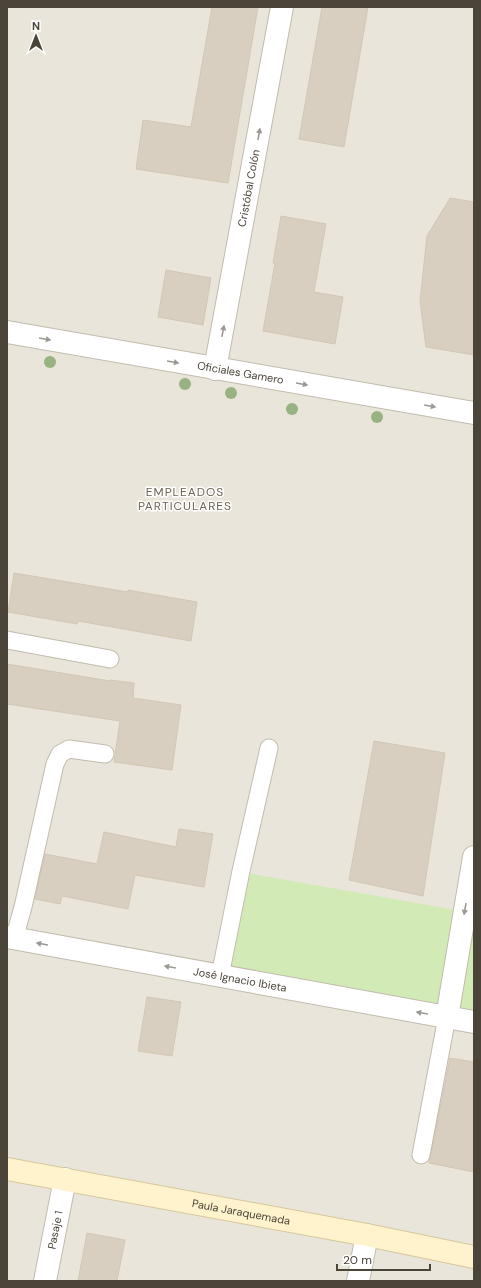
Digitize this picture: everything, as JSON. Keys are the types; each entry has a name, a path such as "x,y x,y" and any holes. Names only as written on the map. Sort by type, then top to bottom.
{"street":[{"name":"Cristóbal Colón","path":"215,369 282,7"},
{"name":"Oficiales Gamero","path":"7,332 474,413"},
{"path":"447,1017 474,857"},
{"name":"José Ignacio Ibieta","path":"11,938 474,1022"},
{"name":"Paula Jaraquemada","path":"7,1169 367,1235 474,1257"},
{"name":"Pasaje 1","path":"46,1281 65,1179"},
{"path":"358,1281 367,1235"}],"lane":[{"path":"7,640 110,659"},
{"path":"220,976 241,871 269,748"},
{"path":"11,938 23,907 55,764 60,754 69,749 105,754"},
{"path":"421,1155 447,1017"}],"shaded area":[{"path":"7,7 474,7 474,1281 7,1281"}],"green space":[{"path":"247,873 456,910 440,1005 230,969"},
{"path":"474,914 474,1012 457,1010"}],"building":[{"path":"212,7 258,7 228,183 136,169 143,120 191,127"},
{"path":"322,7 368,7 344,147 299,139"},
{"path":"450,198 474,202 474,355 426,347 420,301 427,236"},
{"path":"281,216 326,224 314,292 343,297 335,344 263,331 275,263 273,263"},
{"path":"166,270 211,278 203,325 158,317"},
{"path":"14,573 197,602 191,641 78,621 77,624 8,612"},
{"path":"7,664 110,681 134,683 133,698 181,705 172,770 114,762 120,721 7,704"},
{"path":"374,741 445,753 423,896 349,880"},
{"path":"179,829 213,834 204,887 135,875 128,909 62,896 60,904 35,899 45,854 97,864 104,832 176,847"},
{"path":"147,997 181,1002 172,1056 138,1051"},
{"path":"450,1058 474,1062 474,1172 429,1163"},
{"path":"87,1233 125,1240 117,1281 78,1281"}],"district":[{"name":"EMPLEADOS PARTICULARES","path":"185,499"}]}
